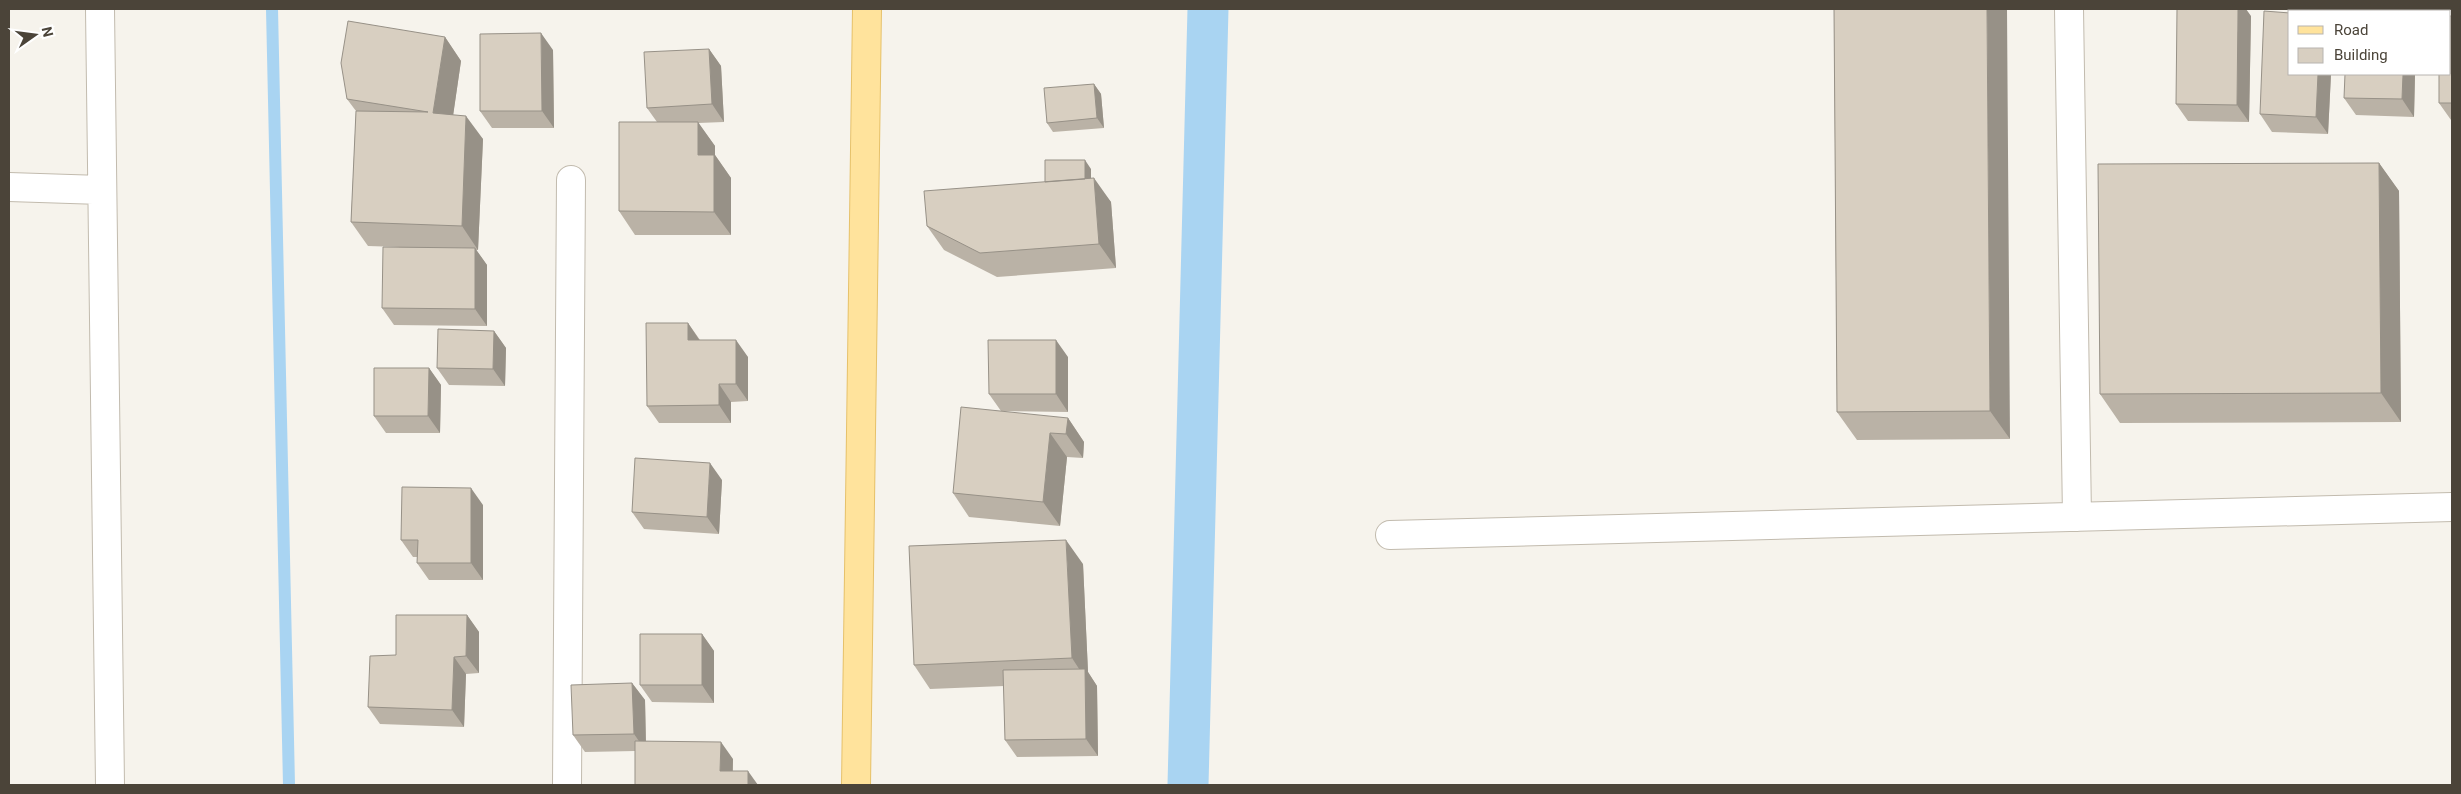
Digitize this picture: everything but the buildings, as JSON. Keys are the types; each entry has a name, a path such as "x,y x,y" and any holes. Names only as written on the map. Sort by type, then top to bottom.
{"main road":[{"path":"856,785 867,13"}],"street":[{"path":"100,9 110,785"},
{"path":"2068,9 2077,516"},
{"path":"567,785 571,180"},
{"path":"9,187 101,190"},
{"path":"1390,535 2452,507"}],"waterway":[{"path":"272,9 289,785"},
{"path":"1188,785 1208,9"}]}
